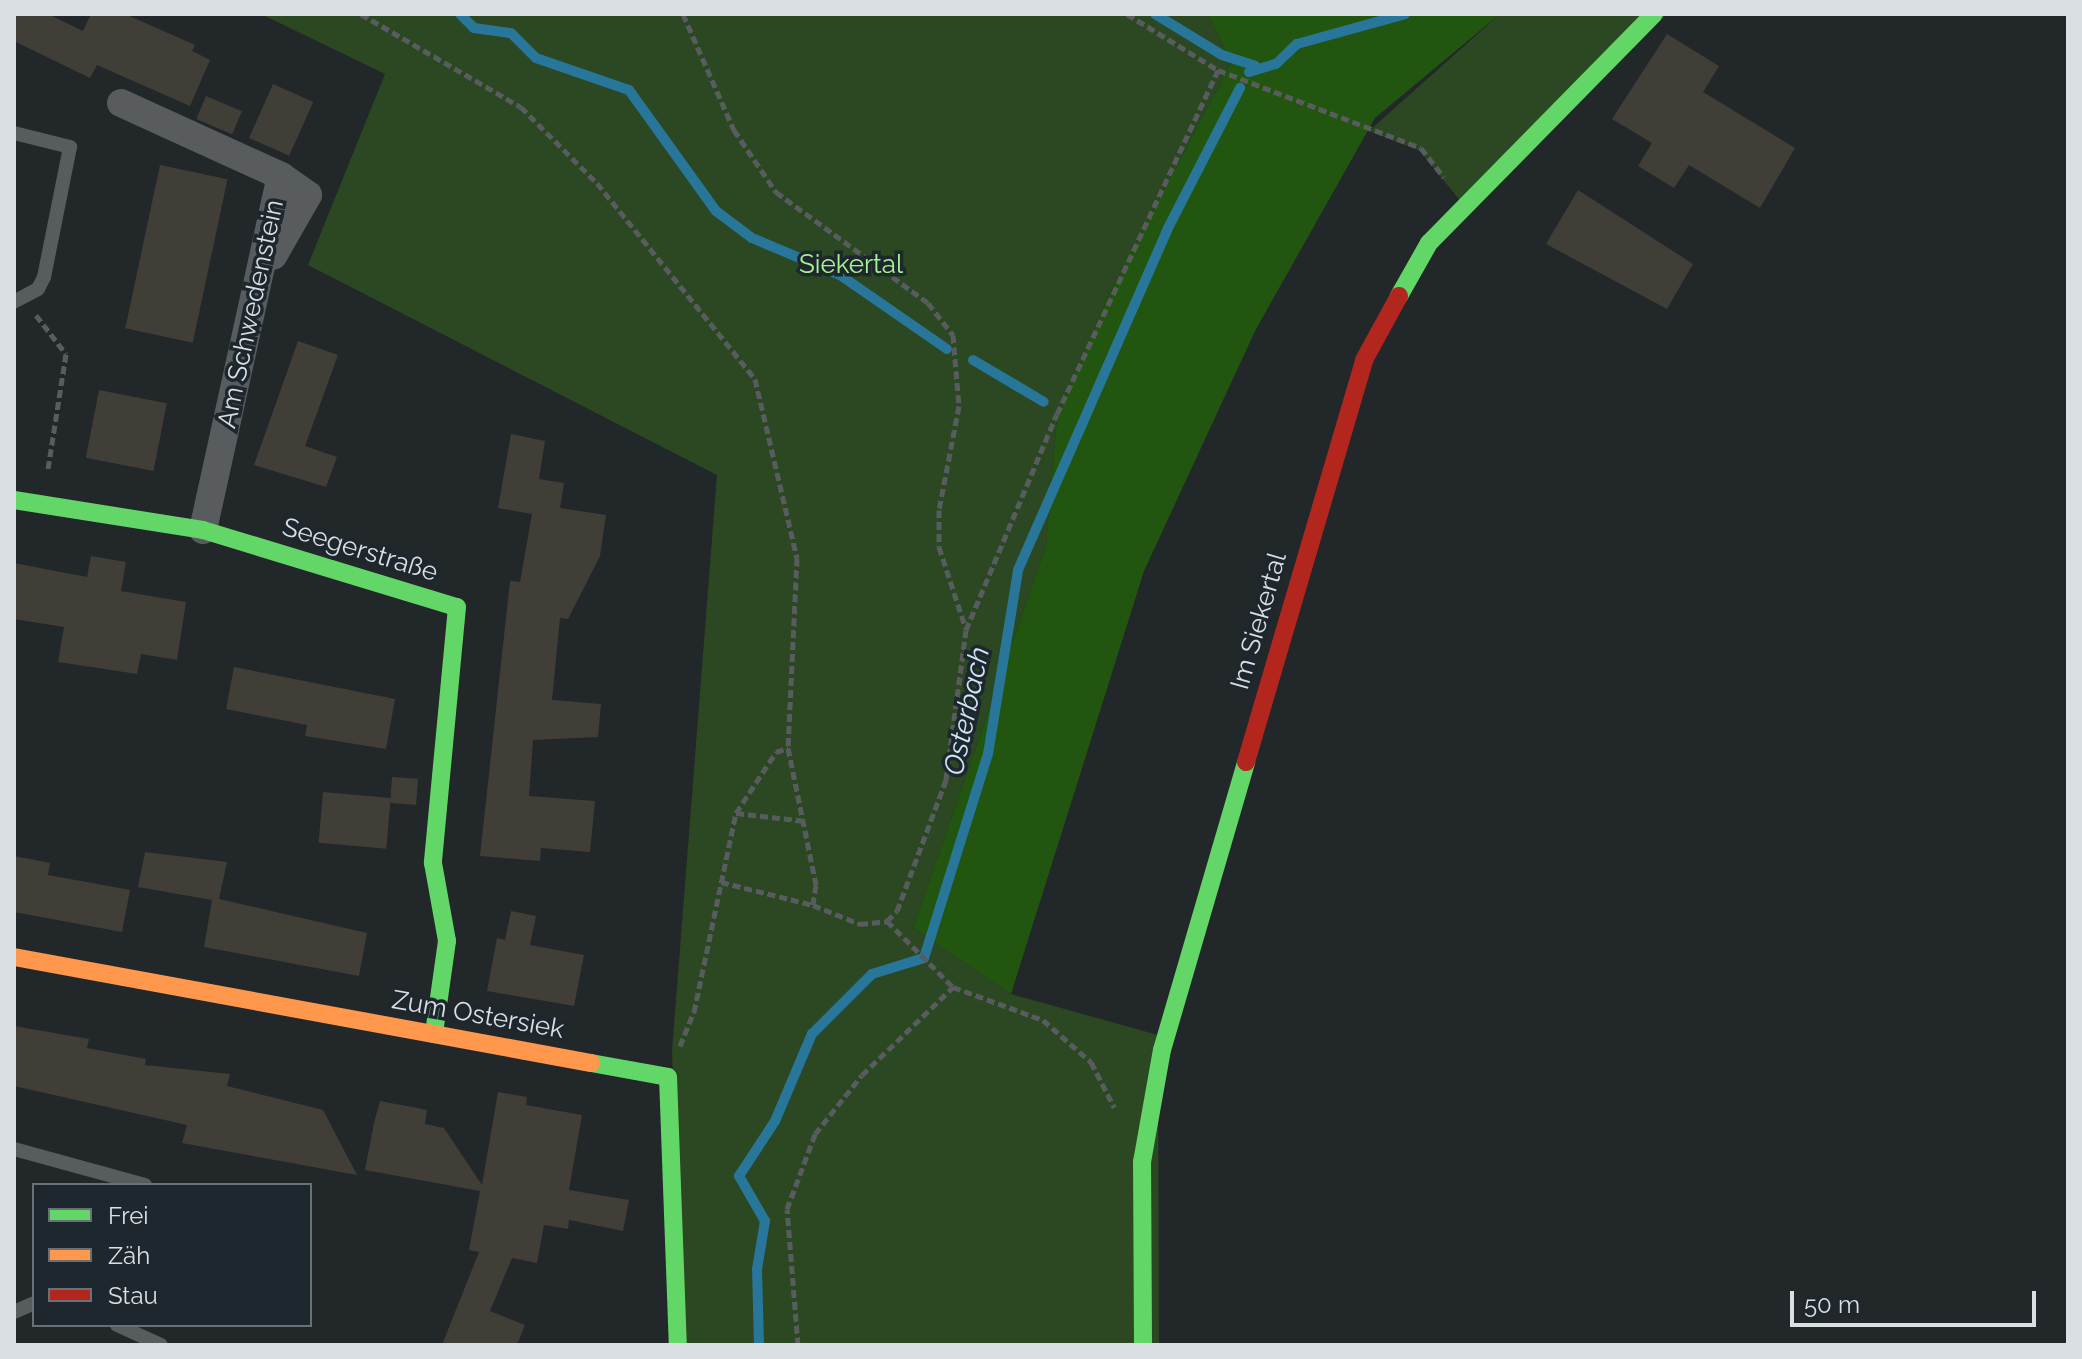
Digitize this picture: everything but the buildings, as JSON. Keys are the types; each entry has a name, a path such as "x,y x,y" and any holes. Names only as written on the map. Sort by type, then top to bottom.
{"street":[{"name":"Im Siekertal","path":"1143,1345 1142,1162 1162,1050 1364,360 1429,243 1464,203 1654,14"},
{"name":"Am Schwedenstein","path":"121,103 281,176 203,530"},
{"name":"Seegerstraße","path":"14,500 203,530 457,607 433,863 447,941 434,1034"},
{"name":"Zum Ostersiek","path":"14,957 668,1077"},
{"path":"668,1077 678,1345"}],"lane":[{"path":"14,133 70,147 44,277 18,301"},
{"path":"14,1149 138,1183"},
{"path":"121,1327 161,1345"}],"path":[{"path":"361,14 521,107 597,183 755,379 797,558 788,748 805,821 813,905"},
{"path":"683,14 734,130 776,192 928,303 953,335 959,406 939,510 939,547 966,630"},
{"path":"1127,14 1218,70 1421,148 1464,203"},
{"path":"721,882 813,905 860,924 887,921 897,911 946,780 966,630 1057,414 1218,70"},
{"path":"18,301 66,354 43,504"},
{"path":"668,1077 694,1012 736,813 776,752 788,748"},
{"path":"736,813 805,821"},
{"path":"887,921 953,987 1043,1020 1091,1062 1116,1112"},
{"path":"798,1345 787,1209 815,1134 862,1075 953,987"}],"green space":[{"name":"Siekertal","path":"261,14 1208,14 1231,63 1107,299 1057,418 1046,546 913,928 1011,994 1158,1035 1159,1345 682,1345 672,1051 717,475 308,265 385,74"},
{"path":"1208,14 1500,14 1375,118 1256,329 1144,571 1011,994 913,928 1046,546 1057,418 1107,299 1231,63"},
{"path":"1500,14 1667,14 1470,213 1420,151 1369,131"}],"waterway":[{"path":"460,14 474,28 511,33 536,58 629,90 716,211 752,238 840,275 947,349"},
{"path":"1155,14 1222,55 1255,66"},
{"name":"Osterbach","path":"1249,72 1276,64 1297,44 1405,14"},
{"name":"Osterbach","path":"759,1345 757,1269 765,1221 739,1176 775,1121 812,1034 872,974 924,958 988,754 1018,570 1167,230 1240,88"},
{"path":"973,360 1044,402"}],"traffic: fast":[{"path":"1399,296 1429,243 1654,14"},
{"path":"14,500 203,530 457,607 433,863 447,941 434,1034"},
{"path":"1143,1345 1142,1162 1162,1050 1246,762"},
{"path":"591,1063 668,1077 678,1345"}],"traffic: slow":[{"path":"14,957 591,1063"}],"traffic: jam":[{"path":"1246,762 1364,360 1399,296"}]}
